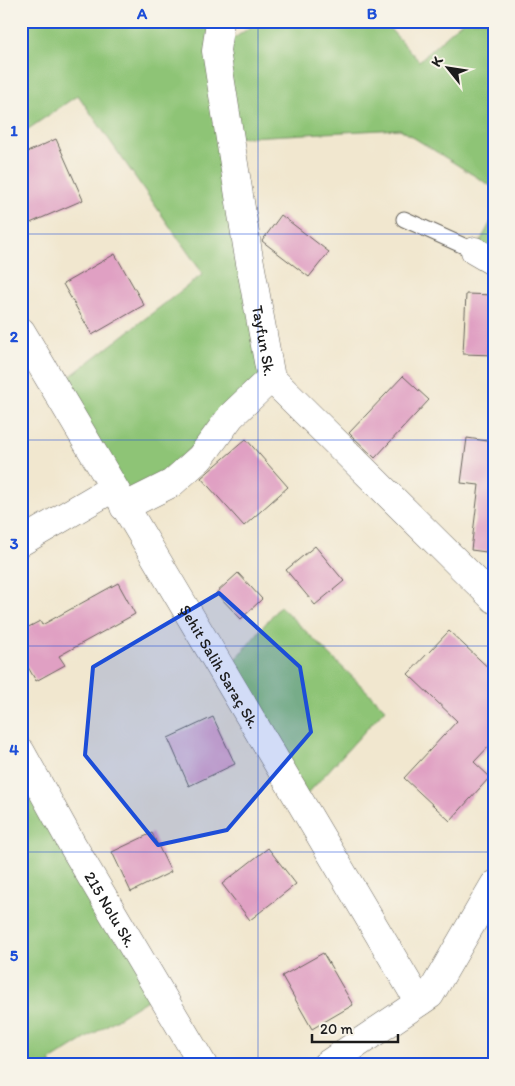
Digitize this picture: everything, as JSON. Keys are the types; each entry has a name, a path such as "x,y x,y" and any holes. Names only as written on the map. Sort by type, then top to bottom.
{"street":[{"name":"Tayfun Sk.","path":"220,21 216,51 248,252 271,378 494,600"},
{"name":"Şehit Salih Saraç Sk.","path":"21,331 419,1002"},
{"path":"21,542 119,498 172,483 200,458 232,416 271,378"},
{"name":"215 Nolu Sk.","path":"21,752 73,846 202,1065"},
{"path":"326,1065 430,995 494,885"}],"lane":[{"path":"404,219 484,257"}],"highlighted area":[{"path":"219,593 300,667 311,732 227,830 158,845 85,755 93,667"}],"green space":[{"path":"21,21 220,21 216,51 259,21 383,21 419,61 463,21 494,21 494,188 400,129 230,138 271,378 124,507 55,388 203,274 78,95 21,134"},
{"path":"494,216 494,262 475,251"},
{"path":"280,606 385,709 300,802 224,674"},
{"path":"21,752 160,992 50,1061 52,1065 21,1065"}],"building":[{"path":"56,139 83,200 21,227 21,155"},
{"path":"281,215 329,252 309,277 262,241"},
{"path":"115,254 144,305 92,335 63,284"},
{"path":"466,294 494,295 494,355 463,354"},
{"path":"403,376 429,400 375,458 349,433"},
{"path":"467,438 494,442 494,553 471,550 479,485 461,483"},
{"path":"246,439 288,487 244,526 201,478"},
{"path":"315,546 344,581 315,605 286,570"},
{"path":"238,573 262,599 241,619 216,593"},
{"path":"118,583 135,614 59,656 65,665 36,681 21,655 21,631 40,621 42,625"},
{"path":"449,631 494,673 494,741 474,762 490,777 450,821 404,778 457,721 408,674"},
{"path":"213,717 235,764 189,786 168,738"},
{"path":"152,833 171,872 131,892 112,852"},
{"path":"268,848 296,884 250,920 222,884"},
{"path":"323,953 353,1005 312,1029 282,976"}]}
